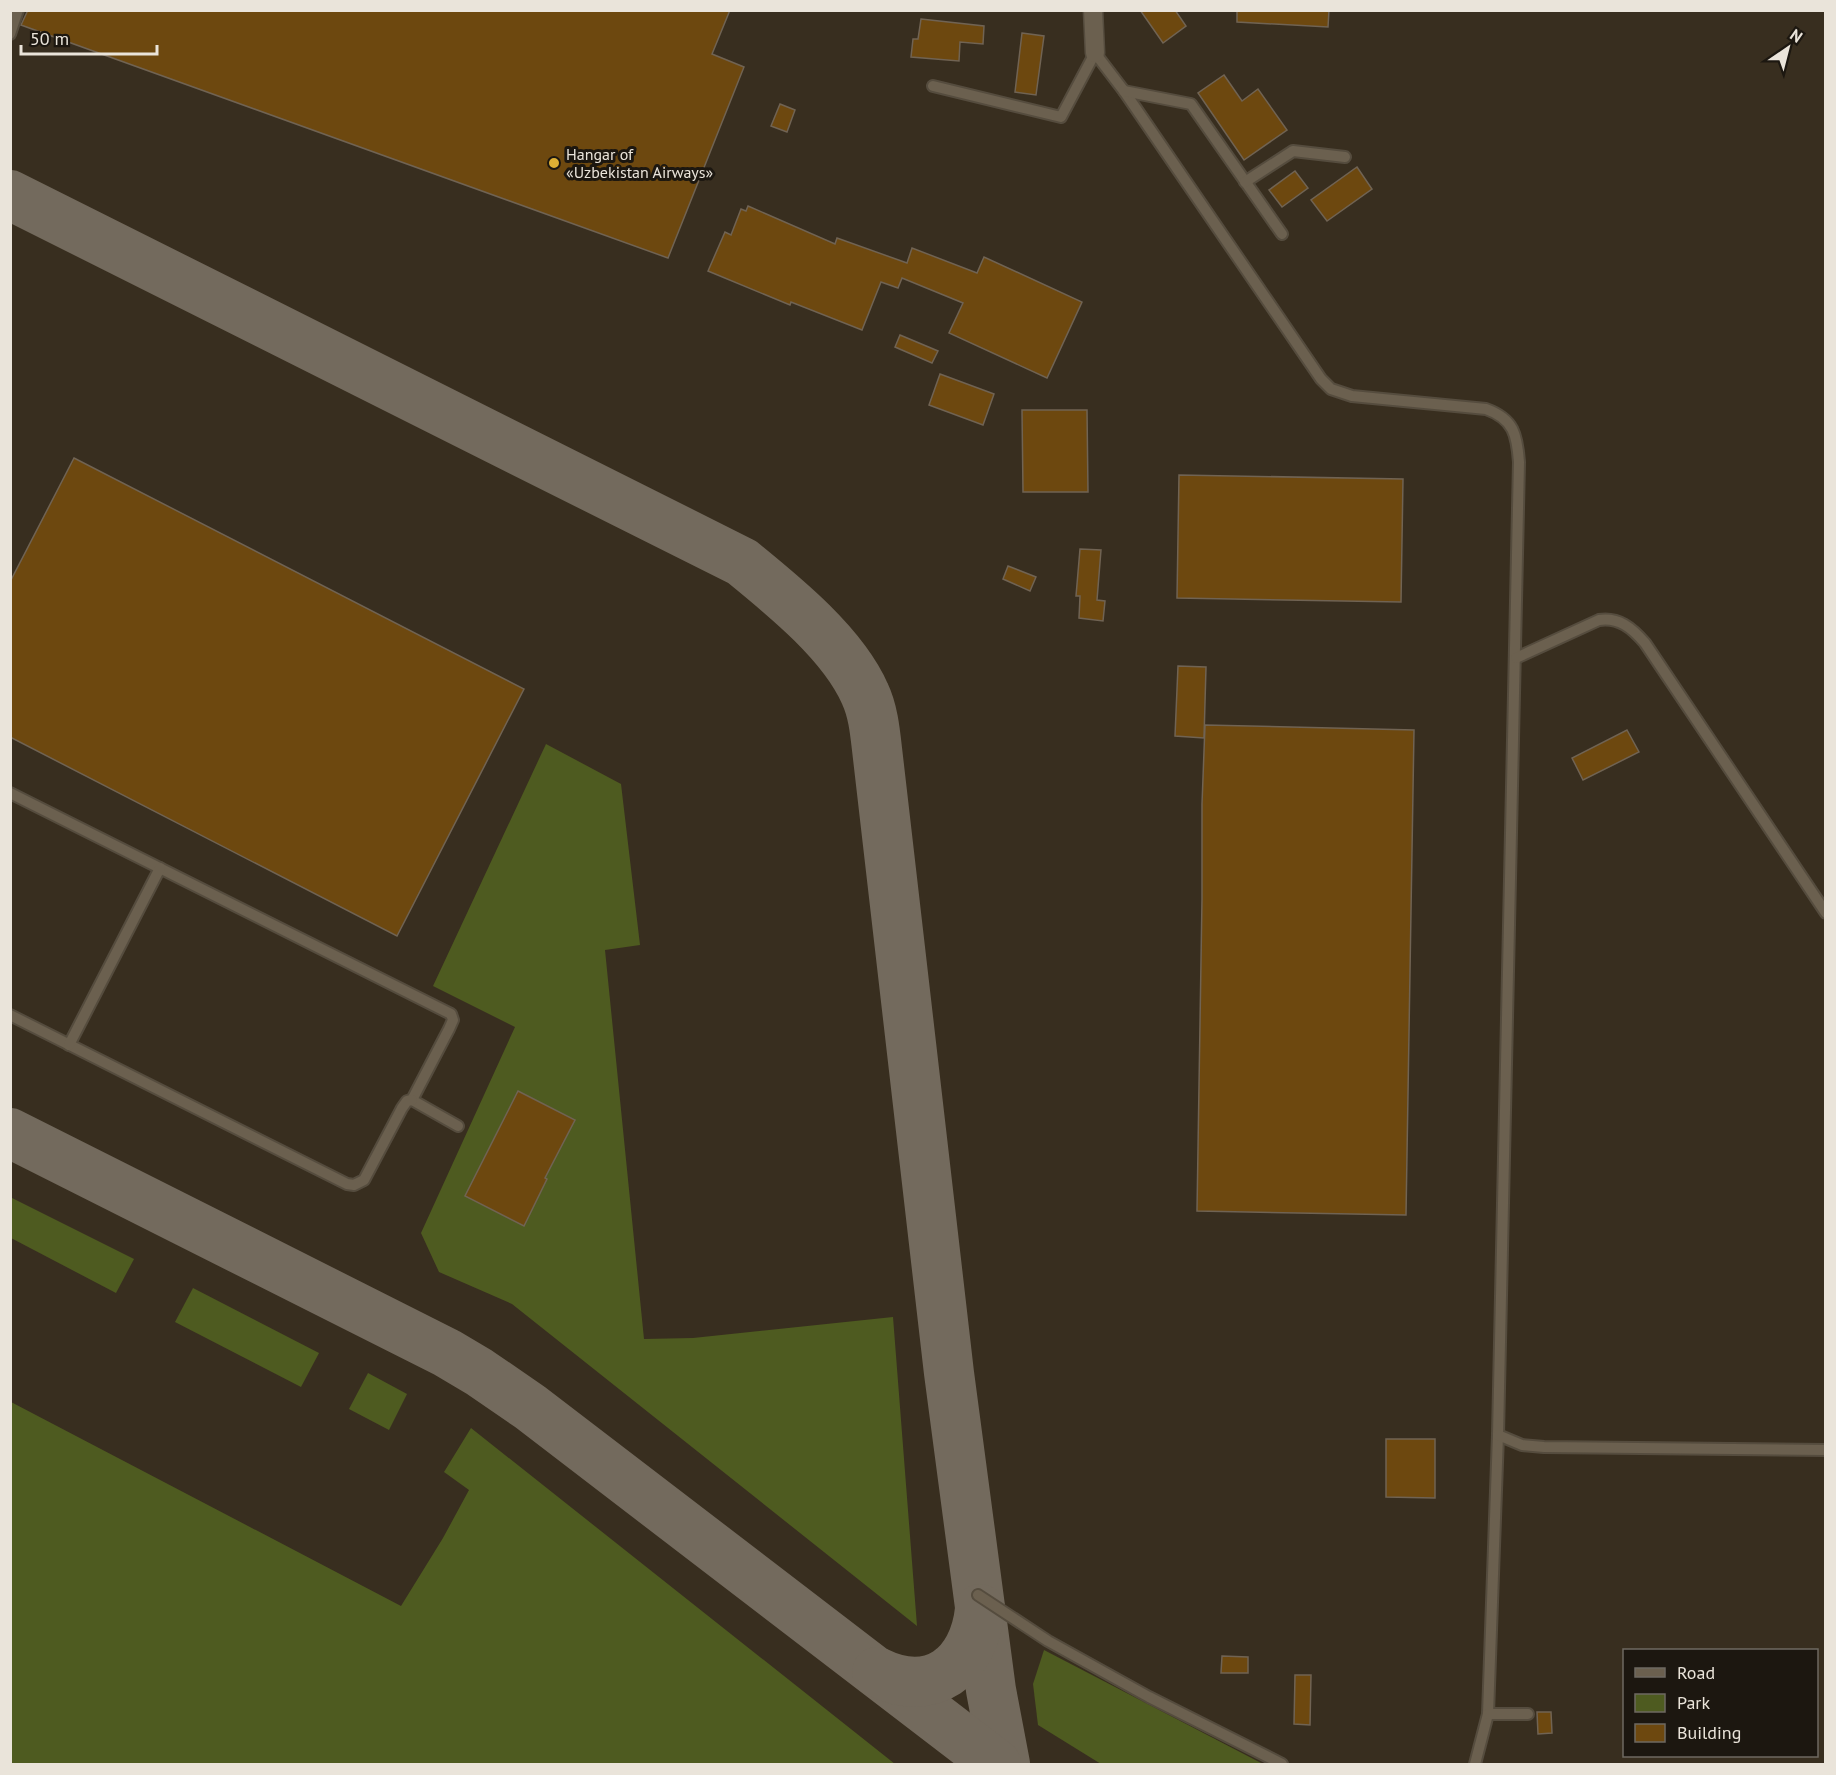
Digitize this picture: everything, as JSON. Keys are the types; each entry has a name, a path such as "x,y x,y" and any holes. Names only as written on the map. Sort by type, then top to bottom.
{"street":[{"path":"1093,10 1095,53"}],"lane":[{"path":"10,34 18,10"},
{"path":"933,86 1061,117 1095,53 1124,91 1321,379 1331,389 1352,396 1486,409 1499,414 1509,422 1515,434 1519,462 1516,658 1498,1435 1488,1714 1475,1764"},
{"path":"1124,91 1191,104 1282,234"},
{"path":"1245,182 1293,151 1345,157"},
{"path":"1516,658 1599,620 1617,621 1635,632 1645,643 1826,914"},
{"path":"10,794 451,1014 453,1020 412,1100 407,1101 402,1108 364,1180 354,1185 337,1180 10,1015"},
{"path":"69,1045 160,868"},
{"path":"412,1100 458,1126"},
{"path":"1498,1435 1522,1445 1544,1447 1826,1450"},
{"path":"978,1595 1048,1641 1149,1697 1282,1764"},
{"path":"1488,1714 1528,1714"}],"green space":[{"path":"546,744 621,784 640,945 605,950 644,1339 693,1338 893,1317 917,1626 512,1304 439,1272 421,1233 515,1027 433,986"},
{"path":"10,1197 134,1259 116,1293 11,1238"},
{"path":"193,1288 319,1353 301,1387 175,1322"},
{"path":"368,1373 407,1394 389,1430 349,1409"},
{"path":"11,1402 401,1606 443,1538 469,1490 444,1472 471,1428 895,1764 11,1764"},
{"path":"1044,1650 1263,1764 1101,1764 1038,1725 1033,1684"}],"building":[{"name":"Hangar of «Uzbekistan Airways»","path":"28,10 730,10 712,54 744,67 668,258 21,25"},
{"path":"1140,10 1175,10 1186,26 1163,43"},
{"path":"1237,10 1329,10 1328,27 1237,22"},
{"path":"921,19 984,26 983,44 960,42 959,61 911,57 913,39 918,39"},
{"path":"1022,33 1044,36 1036,95 1015,92"},
{"path":"1224,75 1242,101 1258,89 1287,130 1244,160 1198,93"},
{"path":"780,104 795,110 787,132 771,126"},
{"path":"1357,167 1372,189 1327,221 1311,200"},
{"path":"1295,171 1308,188 1282,207 1269,190"},
{"path":"748,206 835,244 837,238 907,263 912,248 977,273 984,257 1082,302 1047,378 949,333 963,303 902,278 898,288 881,282 862,330 791,302 790,305 708,271 725,232 731,235 741,209 746,211"},
{"path":"900,335 938,351 932,363 895,347"},
{"path":"940,374 994,394 983,425 929,405"},
{"path":"1022,410 1087,410 1088,492 1023,492"},
{"path":"74,458 524,689 397,936 10,737 10,582"},
{"path":"1179,475 1403,479 1401,602 1177,598"},
{"path":"1080,549 1101,550 1097,600 1105,601 1103,621 1079,618 1080,596 1076,596"},
{"path":"1008,566 1036,577 1030,591 1003,579"},
{"path":"1178,666 1206,667 1204,738 1175,736"},
{"path":"1205,725 1414,730 1406,1215 1197,1211"},
{"path":"1627,730 1639,752 1583,780 1572,758"},
{"path":"518,1091 575,1120 545,1178 547,1179 524,1226 465,1196"},
{"path":"1386,1439 1435,1439 1435,1498 1386,1497"},
{"path":"1222,1656 1248,1657 1248,1673 1221,1673"},
{"path":"1295,1675 1311,1675 1310,1725 1294,1724"},
{"path":"1537,1712 1551,1712 1552,1733 1538,1734"}],"taxiway":[{"path":"10,195 742,562 811,622 843,657 855,675 868,701 875,735 949,1373 991,1690 1005,1764"},
{"path":"10,1133 447,1353 479,1372 530,1407 996,1764"},
{"path":"877,1672 915,1682 932,1679 947,1672 959,1662 969,1647 980,1609"}],"place":[{"name":"Hangar of «Uzbekistan Airways»","path":"554,163"}]}
